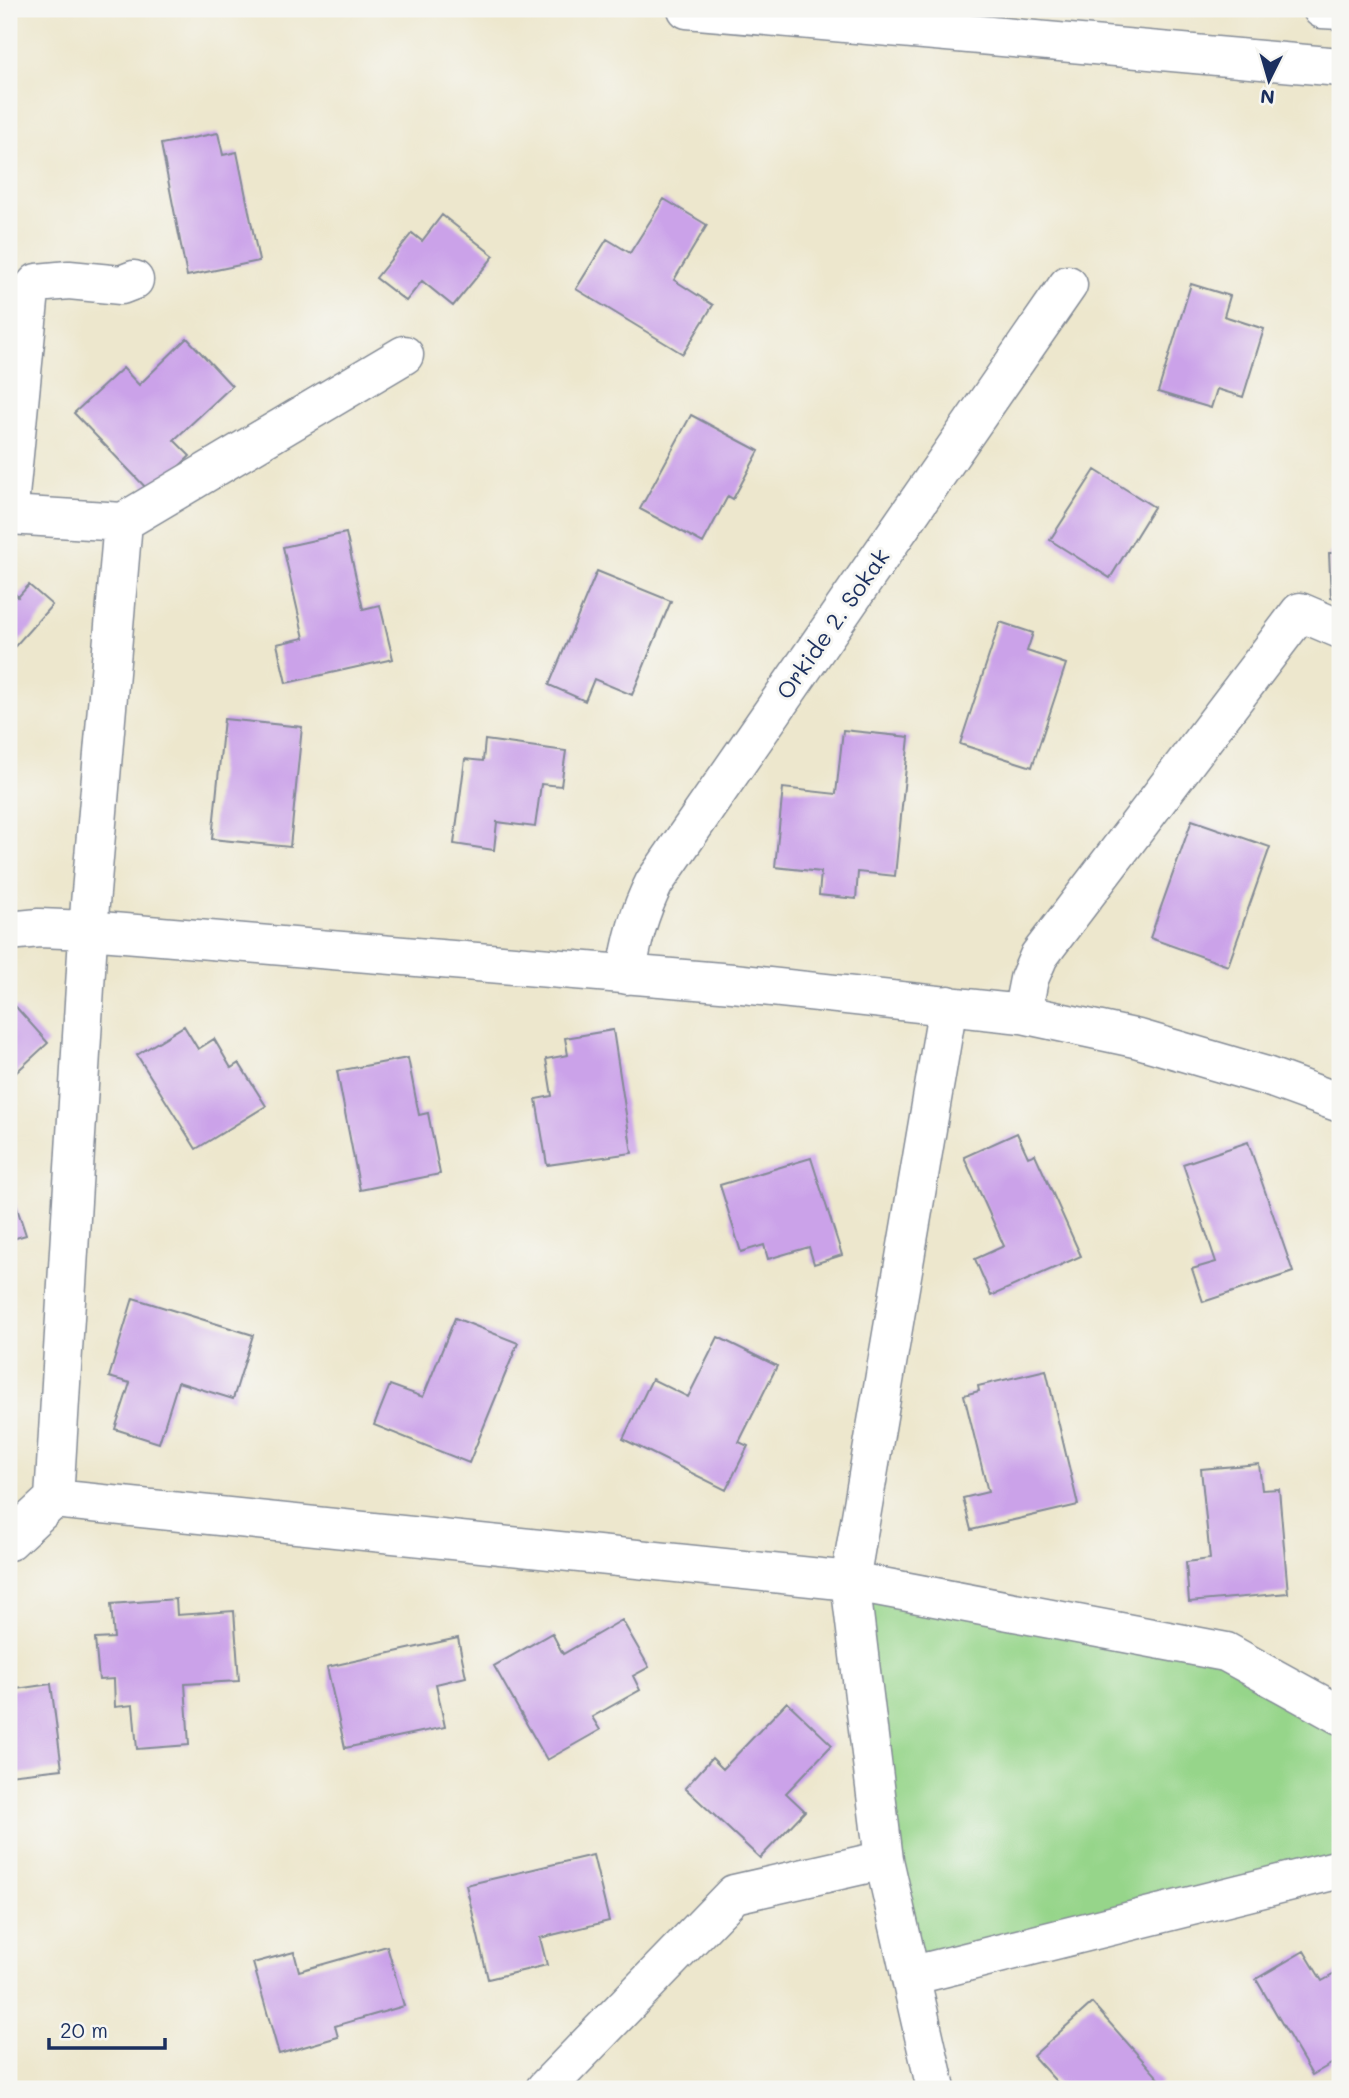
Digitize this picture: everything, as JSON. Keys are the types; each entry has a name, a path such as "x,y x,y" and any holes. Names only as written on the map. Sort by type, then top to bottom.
{"street":[{"path":"687,9 1340,67"},
{"path":"1322,9 1340,10"},
{"path":"9,506 30,291 37,282 121,285 134,280"},
{"name":"Orkide 2. Sokak","path":"627,975 631,941 640,910 654,883 1068,285"},
{"path":"9,515 123,522 404,355"},
{"path":"9,1541 54,1499 88,930 123,522"},
{"path":"1022,1014 1029,979 1039,956 1300,612 1340,629"},
{"path":"9,931 39,928 88,930 627,975 1022,1014 1139,1040 1266,1076 1340,1103"},
{"path":"936,2089 884,1860 850,1581 948,1005"},
{"path":"54,1499 850,1581 1226,1652 1340,1716"},
{"path":"545,2089 734,1894 884,1860"},
{"path":"910,1976 1340,1869"}],"green space":[{"path":"850,1581 1226,1652 1340,1715 1340,1869 910,1976"}],"building":[{"path":"218,133 223,155 237,152 259,261 187,276 161,144"},
{"path":"664,199 707,225 674,280 713,305 683,354 576,289 607,239 630,253"},
{"path":"442,215 494,256 453,306 422,281 406,301 376,278 412,233 422,241"},
{"path":"1191,284 1230,296 1224,316 1264,329 1243,397 1217,389 1211,408 1158,392"},
{"path":"187,338 232,386 174,440 190,456 151,493 74,413 123,368 139,385"},
{"path":"691,415 759,451 733,499 728,496 703,543 640,509"},
{"path":"1095,470 1154,507 1110,578 1050,540"},
{"path":"346,533 363,609 380,605 393,659 286,683 277,644 304,638 283,547"},
{"path":"1329,553 1340,553 1340,597 1331,598"},
{"path":"597,571 671,601 632,695 594,679 585,701 549,685"},
{"path":"29,585 52,605 9,653 9,588 18,597"},
{"path":"1000,622 1033,633 1027,651 1066,664 1032,767 960,744"},
{"path":"224,719 302,727 290,847 212,839"},
{"path":"843,730 909,737 895,876 858,872 856,899 819,895 821,872 775,867 783,788 836,794"},
{"path":"485,740 566,751 561,786 541,784 535,827 497,822 494,850 454,844 465,759 483,761"},
{"path":"1192,820 1270,847 1228,966 1150,938"},
{"path":"16,1007 48,1043 9,1079 9,1013"},
{"path":"184,1026 198,1049 214,1039 231,1068 239,1063 266,1106 196,1149 137,1055"},
{"path":"613,1030 632,1153 547,1165 536,1099 552,1096 546,1059 568,1055 565,1038"},
{"path":"408,1058 419,1115 428,1113 440,1174 360,1190 337,1071"},
{"path":"1017,1133 1028,1157 1035,1154 1081,1256 991,1296 975,1259 1004,1246 964,1157"},
{"path":"1248,1142 1293,1272 1203,1302 1192,1269 1216,1262 1183,1164"},
{"path":"811,1158 842,1255 814,1264 809,1247 768,1259 764,1245 741,1252 720,1185"},
{"path":"9,1184 26,1235 9,1240"},
{"path":"133,1298 253,1335 233,1399 178,1382 159,1443 115,1429 130,1383 109,1377"},
{"path":"455,1318 518,1343 469,1463 374,1425 390,1385 423,1397"},
{"path":"718,1337 777,1366 739,1442 748,1446 726,1490 623,1439 652,1379 688,1397"},
{"path":"1046,1370 1078,1505 971,1530 963,1498 988,1492 964,1395 979,1391 978,1386"},
{"path":"1259,1464 1262,1490 1279,1489 1288,1593 1189,1602 1186,1562 1210,1559 1201,1469"},
{"path":"176,1599 177,1615 234,1611 239,1681 185,1684 189,1745 137,1749 133,1705 115,1707 114,1679 99,1680 95,1639 114,1638 111,1604"},
{"path":"622,1620 649,1667 633,1676 640,1690 592,1717 600,1730 547,1760 494,1666 552,1633 563,1654"},
{"path":"458,1638 466,1677 436,1684 445,1727 345,1748 327,1667"},
{"path":"51,1684 62,1769 9,1775 9,1690"},
{"path":"787,1702 832,1745 786,1793 805,1811 760,1858 685,1788 712,1758 723,1769"},
{"path":"593,1855 609,1921 540,1938 547,1965 488,1979 466,1885"},
{"path":"387,1946 404,2006 335,2026 338,2037 279,2054 253,1963 294,1952 299,1971"},
{"path":"1304,1951 1322,1981 1340,1971 1340,2059 1312,2075 1256,1979"},
{"path":"1092,2003 1162,2082 1153,2089 1063,2089 1033,2056"}]}
